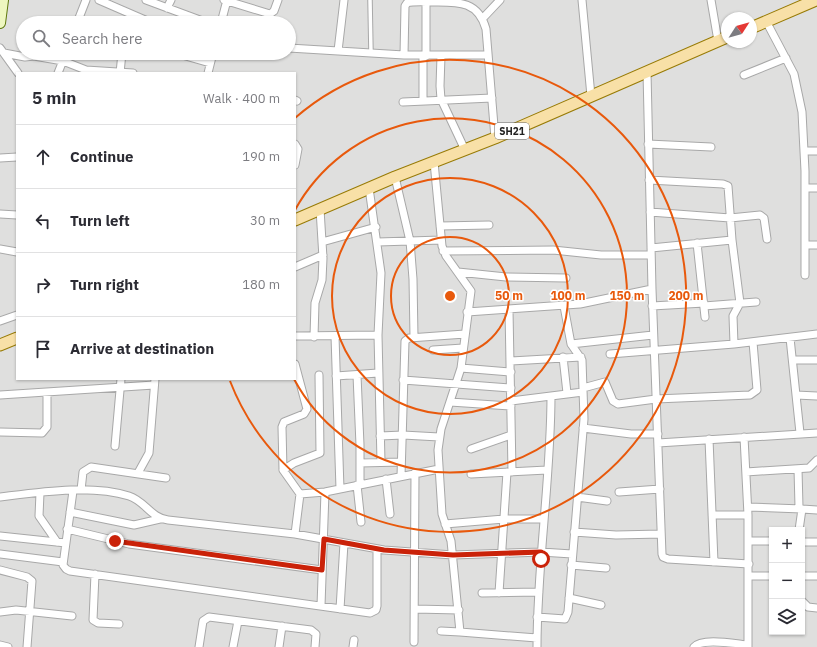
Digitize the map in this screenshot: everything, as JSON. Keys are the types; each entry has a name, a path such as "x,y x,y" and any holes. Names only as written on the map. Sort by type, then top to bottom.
{"main road":[{"path":"757,25 799,4 816,0"},
{"name":"SH21","path":"296,220 395,177 495,138 721,40"},
{"path":"0,345 16,338"}],"street":[{"path":"0,19 3,0"},
{"path":"80,16 86,0"},
{"path":"99,0 136,16"},
{"path":"146,0 189,16"},
{"path":"167,8 171,0"},
{"path":"223,16 226,0 270,14 274,11 278,0"},
{"path":"338,51 344,0"},
{"path":"482,18 500,0"},
{"path":"582,0 591,96"},
{"path":"711,0 721,32"},
{"path":"423,101 426,1"},
{"path":"404,55 406,5 410,2 459,1 472,6 482,18 486,29 495,138"},
{"path":"766,21 797,82 802,112 805,188 805,275"},
{"path":"296,48 424,56 488,55"},
{"path":"2,51 16,55"},
{"path":"2,51 17,72"},
{"path":"441,56 440,86 442,99 465,150"},
{"path":"744,75 786,58"},
{"path":"57,60 86,70 120,72 121,60"},
{"path":"200,60 210,63"},
{"path":"208,72 211,60"},
{"path":"58,72 63,61"},
{"path":"647,72 652,306 662,554 665,558 749,564"},
{"path":"403,102 442,99 492,98"},
{"path":"648,144 711,147"},
{"path":"296,145 298,148 296,159"},
{"path":"804,151 817,151"},
{"path":"0,158 16,157"},
{"path":"434,162 441,240 444,251 471,291 467,312 461,368 439,437 439,469 442,514 450,535 459,610 460,632"},
{"path":"395,177 410,241 413,279 414,337"},
{"path":"649,180 726,184 730,190 730,218 740,303 733,316 734,344"},
{"path":"369,188 378,242 382,288 378,335 381,462"},
{"path":"805,188 817,188"},
{"path":"314,337 314,303 322,284 323,255 320,209"},
{"path":"650,212 730,218 756,215 762,216 767,239"},
{"path":"0,214 16,215"},
{"path":"440,226 489,225"},
{"path":"322,242 376,227"},
{"path":"378,242 441,240"},
{"path":"444,251 553,250 601,255 651,252 697,243 732,240"},
{"path":"697,243 705,317"},
{"path":"805,245 817,246"},
{"path":"0,249 16,252"},
{"path":"296,267 323,255"},
{"path":"458,272 506,277 566,278"},
{"path":"467,312 564,306 608,299 652,289"},
{"path":"652,306 756,302"},
{"path":"537,617 560,620 565,618 568,612 576,497 583,428 583,390 581,357 571,344 564,306"},
{"path":"499,593 511,435 509,310"},
{"path":"0,321 16,315"},
{"path":"401,476 403,435 403,345 406,339 414,337 465,334"},
{"path":"610,354 734,344 817,334"},
{"path":"296,336 378,335"},
{"path":"571,344 653,335"},
{"path":"335,336 340,489"},
{"path":"790,338 800,433"},
{"path":"450,402 511,403 583,390 605,382 613,401 618,404 656,400 754,394 757,390 753,342"},
{"path":"433,350 463,348"},
{"path":"563,357 567,393"},
{"path":"511,361 581,357"},
{"path":"793,360 817,360"},
{"path":"296,368 307,409 304,414 284,422 282,427 283,470 300,494 296,534"},
{"path":"461,368 511,372"},
{"path":"336,376 378,373"},
{"path":"357,375 361,522"},
{"path":"283,470 294,463 320,453 319,376"},
{"path":"403,380 511,388"},
{"path":"0,395 47,393 121,383 155,382 150,453 138,473"},
{"path":"115,446 121,383"},
{"path":"0,432 42,433 47,426 47,393"},
{"path":"796,395 817,396"},
{"path":"537,647 537,617 541,552 551,426 551,396"},
{"path":"583,428 631,434 658,434"},
{"path":"658,443 817,433"},
{"path":"380,436 403,435 439,437"},
{"path":"471,449 511,435"},
{"path":"694,647 699,642 748,646 749,541 744,437"},
{"path":"709,439 714,562"},
{"path":"746,472 809,468 817,460"},
{"path":"360,463 401,462"},
{"path":"82,490 83,472 91,467 166,478"},
{"path":"300,494 325,492 439,469"},
{"path":"798,469 798,504 802,509 799,527"},
{"path":"471,474 547,470"},
{"path":"414,642 415,474"},
{"path":"386,479 390,514"},
{"path":"619,492 660,489"},
{"path":"0,497 82,490 100,490 131,496 160,519"},
{"path":"73,491 63,562 64,567 70,571 370,613 376,610 377,549"},
{"path":"321,606 325,492"},
{"path":"40,493 39,516 57,542"},
{"path":"576,497 607,501"},
{"path":"748,506 817,510"},
{"path":"70,512 134,525 160,519 296,534 377,549 453,555 541,552 572,554"},
{"path":"712,515 748,515"},
{"path":"445,524 504,519 544,519"},
{"path":"68,529 129,544 322,570"},
{"path":"574,532 616,535 662,534"},
{"path":"0,536 66,543"},
{"path":"749,541 769,541"},
{"path":"805,542 817,542"},
{"path":"340,608 344,543"},
{"path":"0,554 63,562"},
{"path":"571,565 606,568"},
{"path":"0,570 27,577 32,581 28,647"},
{"path":"95,574 93,620 98,623 119,624"},
{"path":"749,576 769,576"},
{"path":"805,576 817,576"},
{"path":"482,593 539,592"},
{"path":"569,598 601,605"},
{"path":"805,604 808,607 817,608"},
{"path":"415,609 459,610"},
{"path":"0,612 16,610 72,616"},
{"path":"199,647 203,621 205,618 214,617 315,631 317,637 315,647"},
{"path":"233,647 238,621"},
{"path":"279,647 282,626"},
{"path":"441,631 537,638"},
{"path":"0,645 8,647"}],"lane":[{"path":"370,0 371,53"}],"shaded area":[{"path":"0,0 817,0 817,647 0,647"}],"route":[{"path":"115,541 322,570 324,539 384,550 453,555 541,552 541,559"}]}
